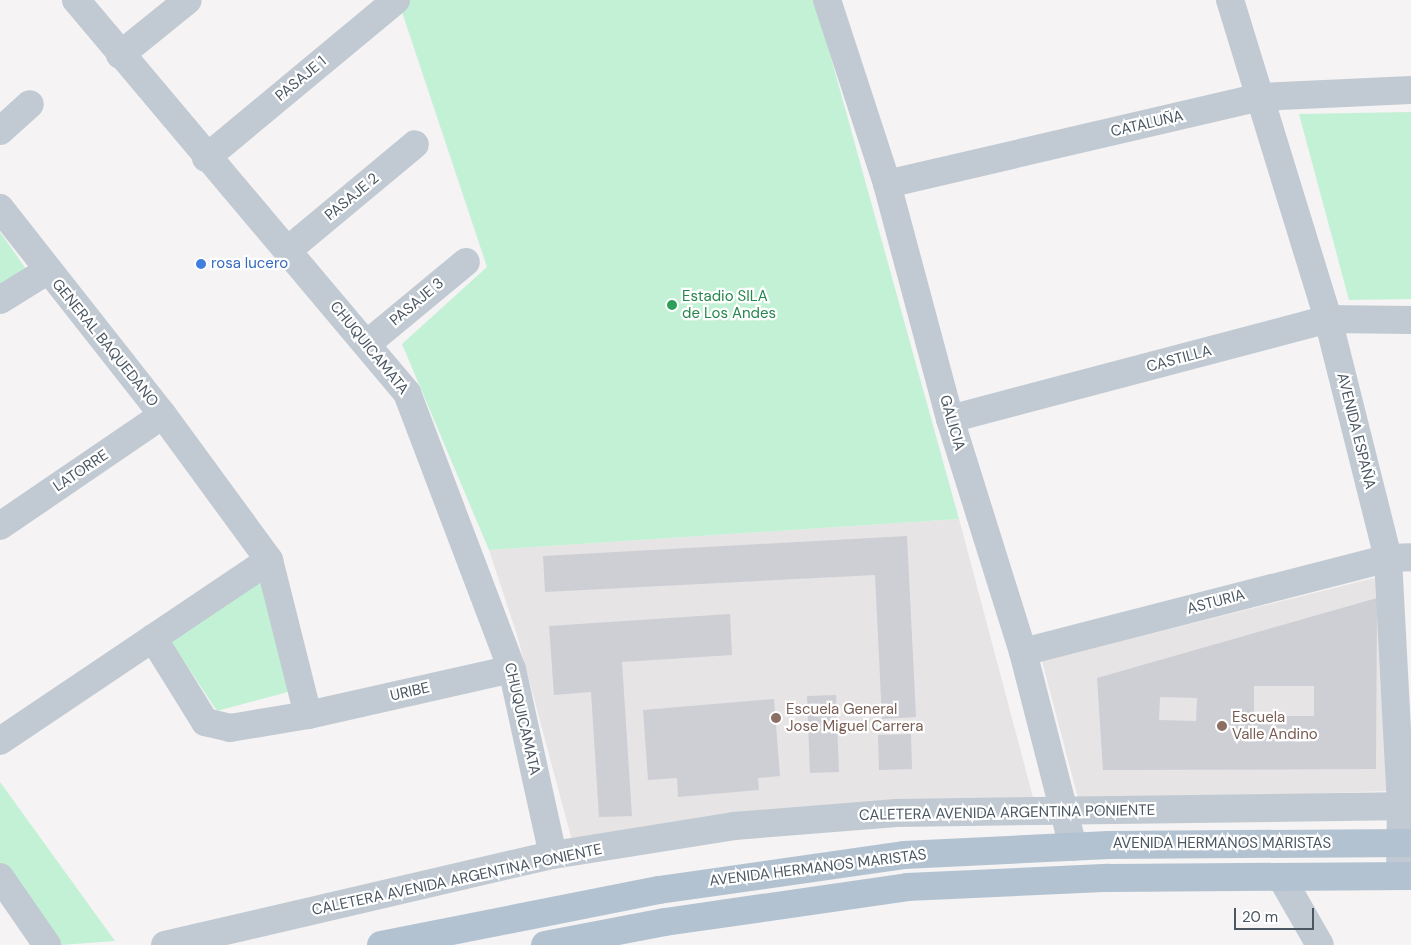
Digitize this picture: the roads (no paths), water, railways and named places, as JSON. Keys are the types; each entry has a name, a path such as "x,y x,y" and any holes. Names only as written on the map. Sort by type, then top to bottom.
{"main road":[{"name":"AVENIDA HERMANOS MARISTAS","path":"381,945 659,890 904,855 1073,846 1406,843"},
{"name":"AVENIDA HERMANOS MARISTAS","path":"544,945 640,936 907,887 1109,878 1406,876"}],"street":[{"name":"CHUQUICAMATA","path":"76,0 206,158 368,343 407,393 512,669 553,856"},
{"path":"120,55 188,0"},
{"name":"PASAJE 1","path":"206,158 396,0"},
{"name":"GALICIA","path":"827,0 887,184 950,419 1022,652 1062,811 1073,846"},
{"name":"AVENIDA ESPAÑA","path":"1230,0 1261,97 1399,558 1406,806 1406,876"},
{"name":"CATALUÑA","path":"887,184 1261,97 1411,90"},
{"path":"0,131 30,104"},
{"name":"PASAJE 2","path":"288,250 415,144"},
{"name":"GENERAL BAQUEDANO","path":"0,208 47,271 163,415"},
{"name":"PASAJE 3","path":"368,343 466,262"},
{"name":"GENERAL BAQUEDANO","path":"0,300 47,271"},
{"name":"CASTILLA","path":"950,419 1328,319 1411,320"},
{"path":"163,415 269,560 308,715"},
{"name":"LATORRE","path":"0,526 163,415"},
{"name":"ASTURIA","path":"1022,652 1399,558"},
{"path":"0,741 269,560"},
{"name":"URIBE","path":"152,638 205,722 230,728 308,715 512,669"},
{"name":"CALETERA AVENIDA ARGENTINA PONIENTE","path":"165,945 553,856 743,825 896,813 1406,806"},
{"path":"0,877 47,945"},
{"path":"1281,877 1320,945"}],"place":[{"name":"rosa lucero","path":"201,264"},
{"name":"Estadio SILA de Los Andes","path":"672,305"},
{"name":"Escuela General Jose Miguel Carrera","path":"776,718"},
{"name":"Escuela Valle Andino","path":"1222,726"}]}
